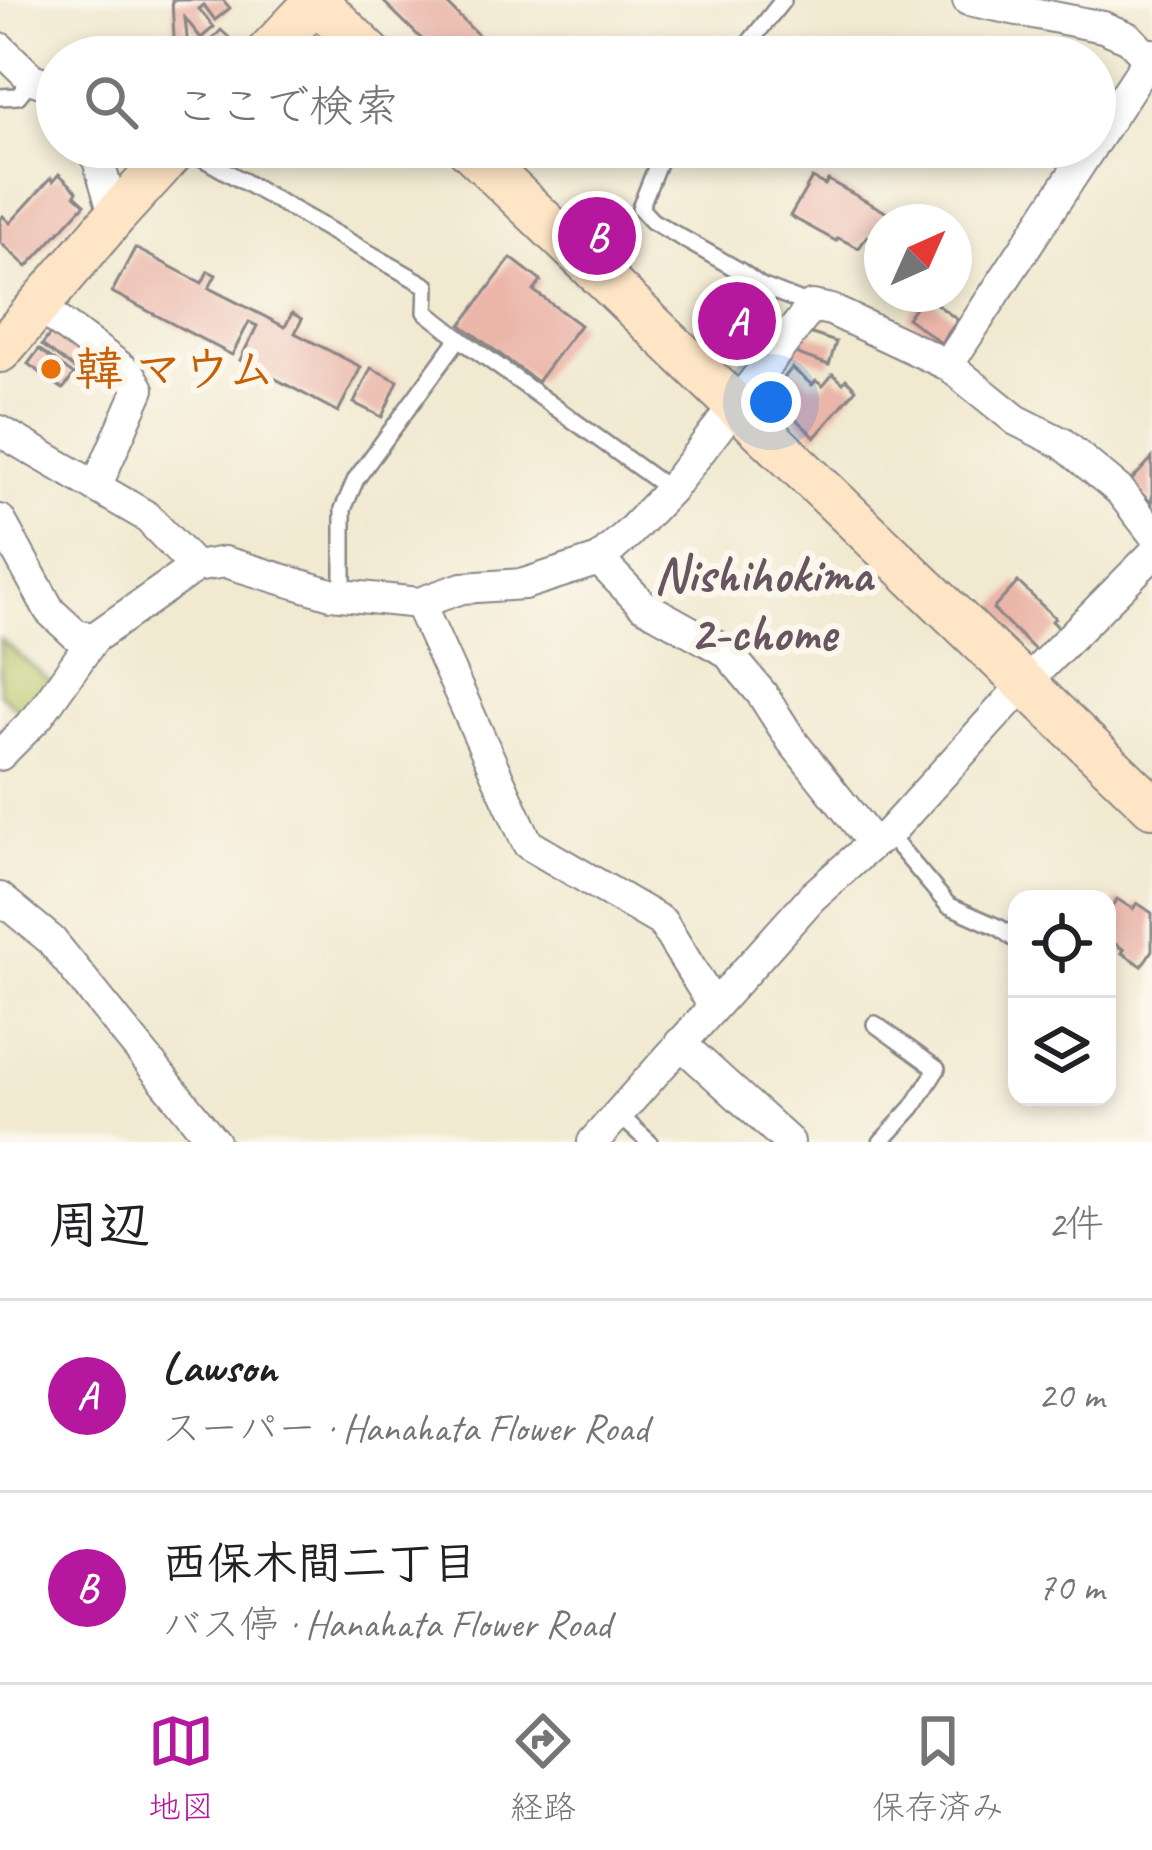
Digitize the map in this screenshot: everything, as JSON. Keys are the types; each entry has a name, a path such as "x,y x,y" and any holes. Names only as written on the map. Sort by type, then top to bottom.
{"street":[{"path":"283,36 316,0 353,36"},
{"path":"968,0 1103,27 1129,38 1150,57 1116,109"},
{"path":"0,48 36,77"},
{"path":"100,168 115,216"},
{"path":"0,351 161,168"},
{"path":"489,168 1152,806"},
{"path":"948,365 1077,168"},
{"path":"38,306 131,375 139,389 97,487"},
{"path":"0,755 38,717 94,638 195,567 225,562 343,595 419,603 462,587 524,584 599,560 670,490 812,306 831,310 948,365 1016,420 1062,443 1120,491 1152,532"},
{"path":"0,431 146,516 195,567"},
{"path":"0,520 50,611 76,635 94,638"},
{"path":"592,1142 812,897 880,839 1152,555"},
{"path":"599,560 643,605 727,652 792,741 880,839"},
{"path":"419,603 528,844 662,922 712,1005"},
{"path":"0,898 51,940 211,1141"},
{"path":"680,1043 789,1142"}],"lane":[{"path":"755,36 783,0"},
{"path":"0,97 18,96 36,87"},
{"path":"218,168 428,286 426,312 670,490"},
{"path":"656,168 640,208 652,221 761,286 812,306"},
{"path":"343,595 343,509 356,478 459,338"},
{"path":"880,839 948,905 1008,934"},
{"path":"875,1024 937,1070 913,1107 880,1142"},
{"path":"618,1114 649,1142"}],"green space":[{"path":"0,639 51,682 26,716 0,694"}],"building":[{"path":"172,0 223,0 230,8 215,20 204,5 199,9 214,27 199,36 185,18 187,36 174,36"},
{"path":"382,0 443,0 479,36 419,36"},
{"path":"59,174 85,204 27,267 0,242 0,220 3,216 10,223"},
{"path":"812,178 825,185 828,180 871,204 864,204 864,240 859,248 790,216"},
{"path":"135,248 202,283 208,271 216,275 209,288 285,327 292,313 302,319 295,333 361,367 338,412 240,360 257,326 249,322 232,355 112,292"},
{"path":"511,258 541,281 534,291 580,325 537,382 461,325"},
{"path":"729,283 777,329 750,358 701,311"},
{"path":"911,312 947,312 958,320 941,343 907,318"},
{"path":"53,330 85,353 74,369 42,345"},
{"path":"806,332 836,342 829,365 789,351"},
{"path":"39,349 74,375 63,389 28,364"},
{"path":"371,368 398,381 382,417 354,403"},
{"path":"792,368 812,385 816,381 823,386 833,374 856,389 815,437 770,395"},
{"path":"1152,458 1152,503 1129,483"},
{"path":"1018,582 1055,618 1052,621 1059,628 1036,651 993,609"},
{"path":"1116,901 1133,909 1137,903 1152,913 1152,950 1142,966 1116,944"}],"place":[{"name":"西保木間二丁目","path":"597,236"},
{"name":"Lawson","path":"737,321"},
{"name":"韓 マウム","path":"51,369"}],"district":[{"name":"Nishihokima 2-chome","path":"763,603"}]}
